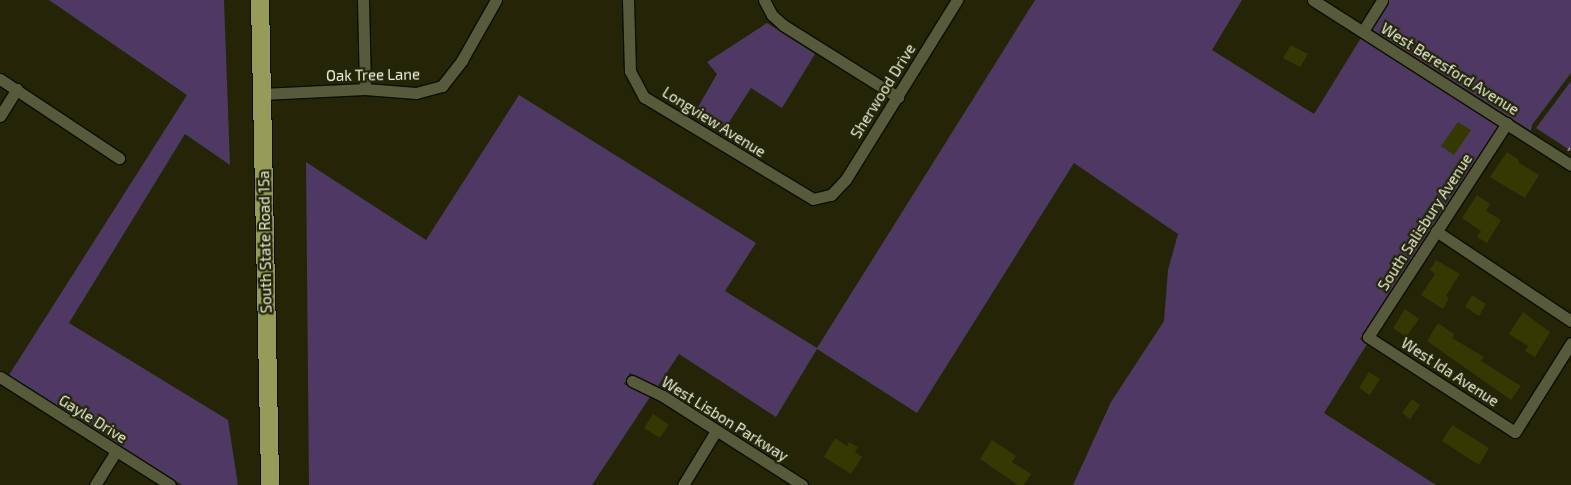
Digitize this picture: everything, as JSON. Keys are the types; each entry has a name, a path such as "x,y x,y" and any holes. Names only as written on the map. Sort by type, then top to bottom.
{"highway":[{"name":"South State Road 15a","path":"260,0 270,485"}],"street":[{"path":"363,0 365,88"},
{"name":"Oak Tree Lane","path":"262,94 365,88 416,93 442,86 462,60 496,0"},
{"name":"Longview Avenue","path":"628,0 630,71 644,97 813,199 831,195"},
{"path":"764,0 772,14 783,25 898,97"},
{"name":"Sherwood Drive","path":"831,195 846,178 957,0"},
{"name":"West Beresford Avenue","path":"1313,0 1571,165"},
{"path":"1362,31 1382,0"},
{"path":"0,79 119,158"},
{"path":"0,116 17,90"},
{"name":"South Salisbury Avenue","path":"1368,337 1507,123"},
{"path":"1436,231 1571,321"},
{"name":"West Ida Avenue","path":"1368,337 1514,432 1571,343"},
{"name":"Gayle Drive","path":"0,378 170,485"},
{"name":"West Lisbon Parkway","path":"632,381 663,396 802,485"},
{"path":"683,485 716,430"},
{"path":"95,485 116,451"}],"shaded area":[{"path":"49,0 224,0 230,165 185,134 69,323 228,420 238,485 182,485 9,375 187,95"},
{"path":"1035,0 1242,0 1212,50 1314,114 1361,38 1499,126 1360,339 1367,344 1324,413 1436,485 1073,485 1111,402 1164,321 1168,270 1178,234 1074,163 917,413 817,349 776,417 679,354 658,386 630,373 624,384 650,397 592,485 309,485 306,162 426,240 519,95 756,243 725,291 817,348"},
{"path":"1388,0 1571,0 1571,73 1532,125 1531,131 1371,29"},
{"path":"767,23 815,54 782,108 751,88 722,133 694,114 717,74 707,62"},
{"path":"1571,81 1571,151 1536,128"}],"building":[{"path":"1291,45 1308,54 1300,67 1283,58"},
{"path":"1458,122 1471,130 1454,155 1441,146"},
{"path":"1507,152 1519,160 1518,162 1539,175 1525,198 1490,177"},
{"path":"1477,195 1490,204 1486,211 1501,220 1487,243 1477,237 1481,231 1462,218"},
{"path":"1436,260 1460,274 1446,296 1449,298 1443,309 1421,295 1435,274 1430,270"},
{"path":"1472,295 1486,304 1479,316 1465,307"},
{"path":"1405,309 1419,319 1406,337 1393,328"},
{"path":"1523,312 1550,332 1535,357 1525,351 1528,346 1509,334"},
{"path":"1438,323 1454,334 1452,338 1484,357 1481,361 1521,386 1511,400 1427,341"},
{"path":"1369,372 1380,379 1370,395 1359,388"},
{"path":"1412,399 1420,405 1410,419 1402,413"},
{"path":"653,414 669,425 660,438 644,428"},
{"path":"1452,425 1489,448 1479,465 1442,441"},
{"path":"835,438 847,446 849,442 858,447 855,452 862,457 851,474 824,457"},
{"path":"992,440 1016,456 1012,462 1031,474 1024,485 1018,485 980,459"}]}
